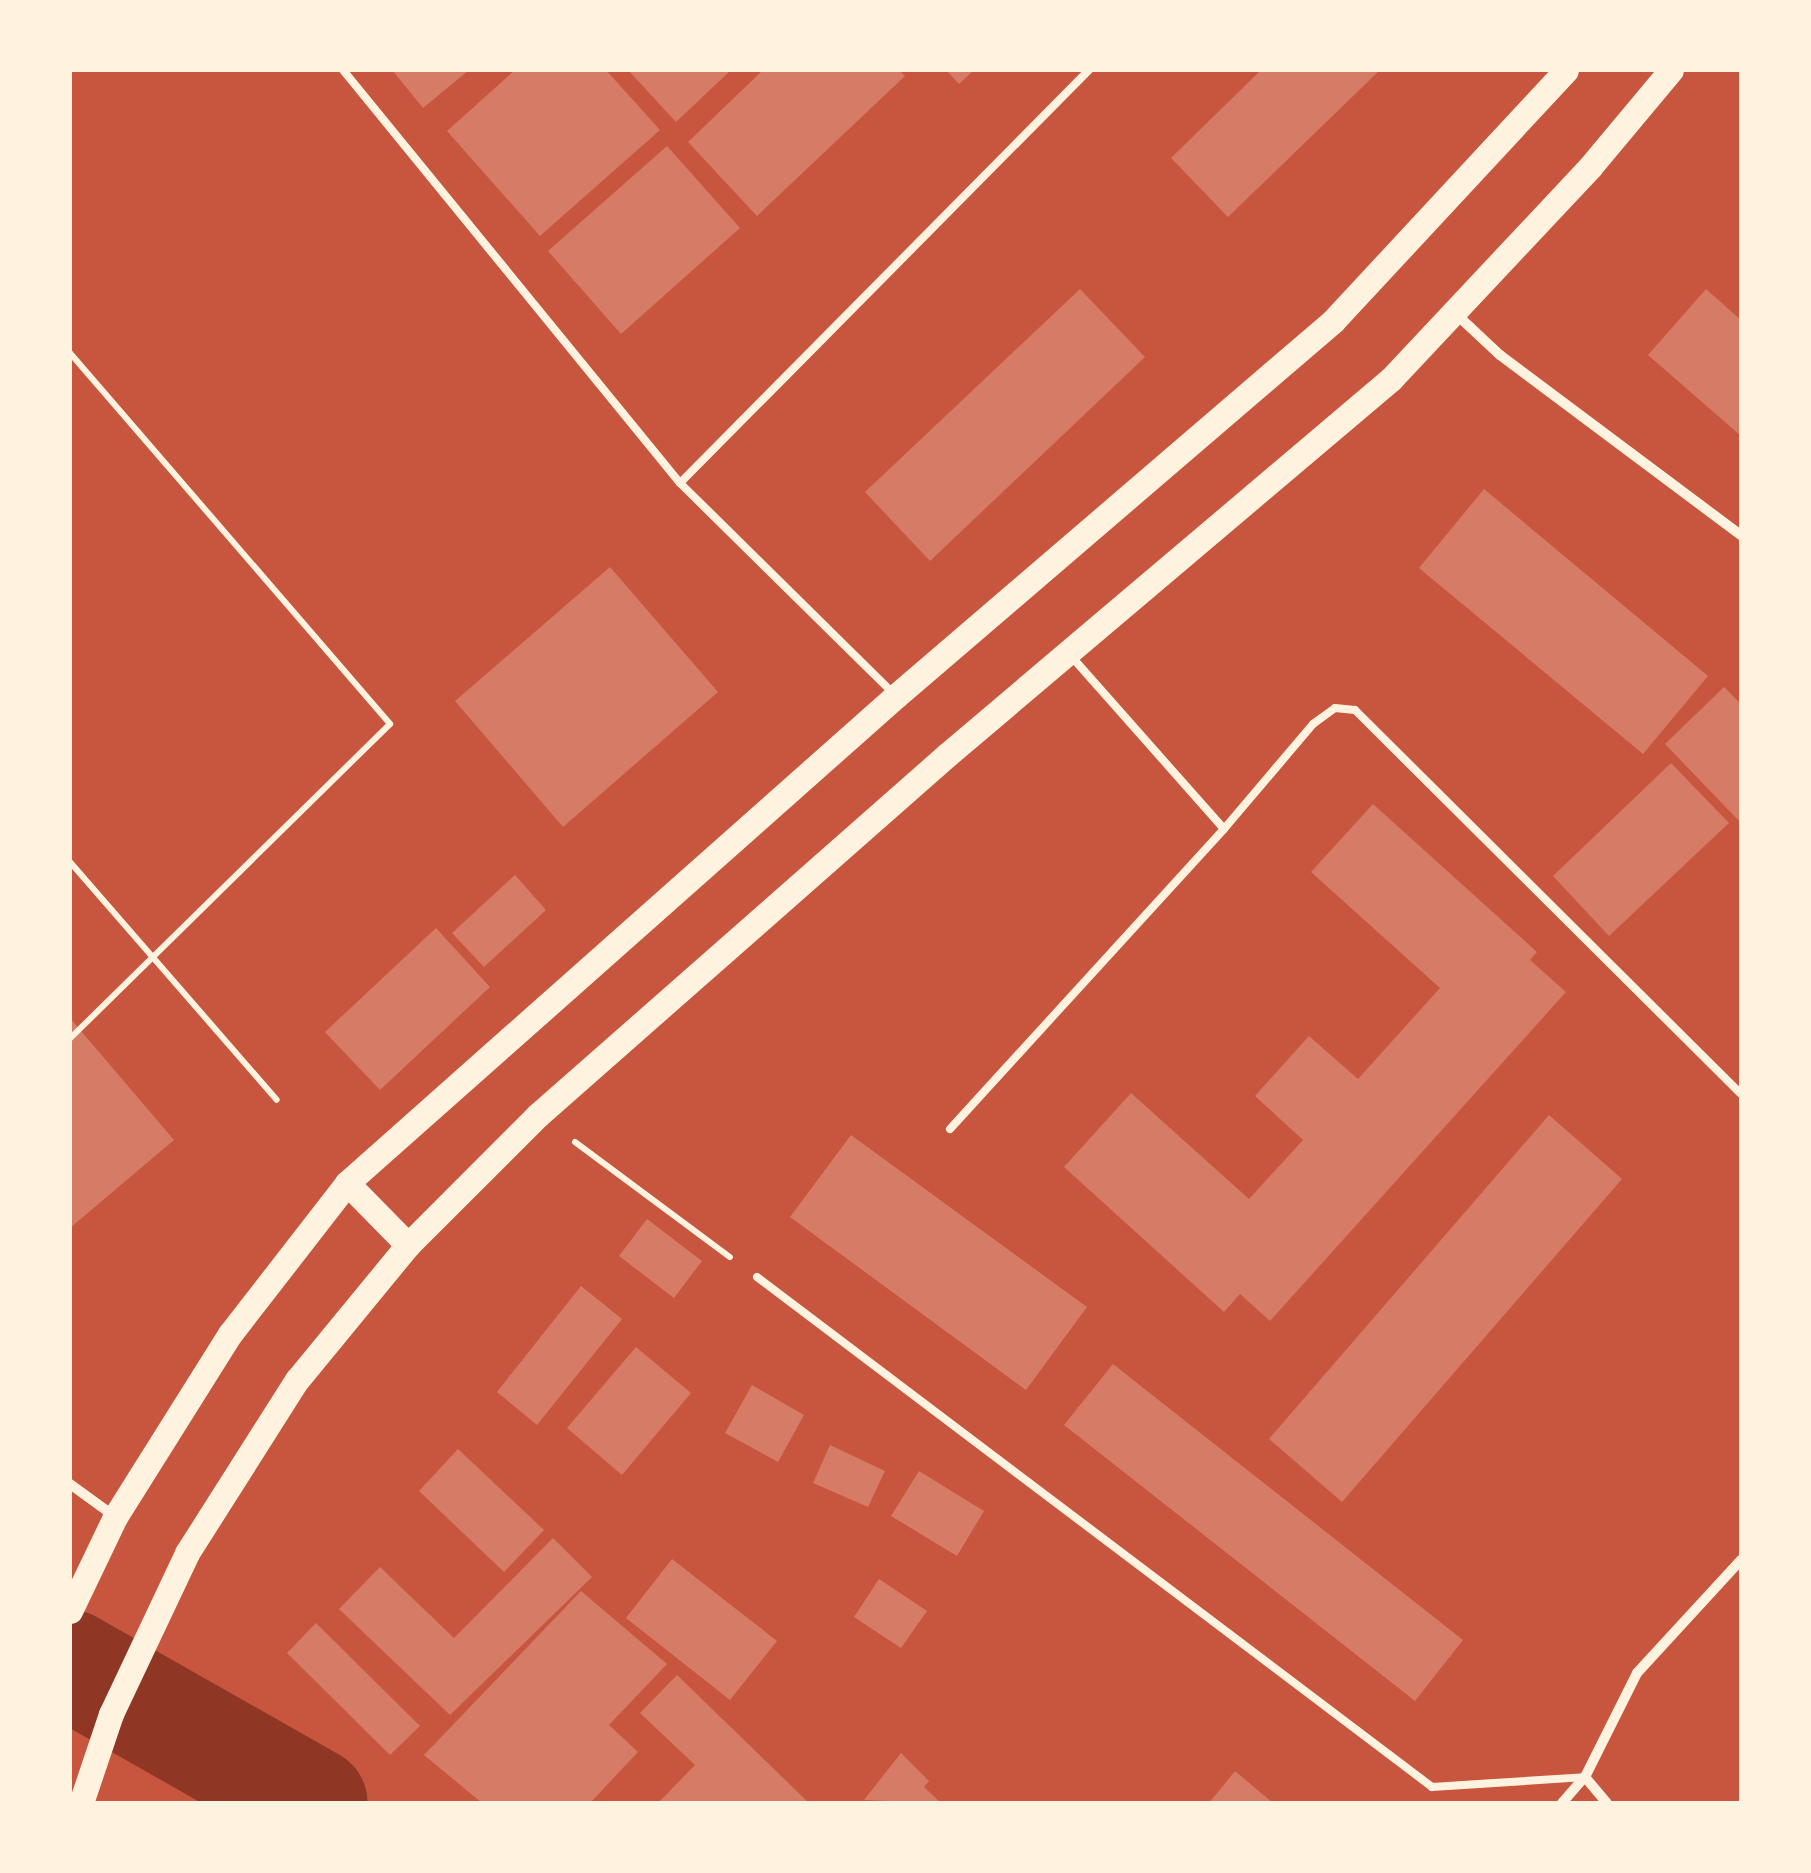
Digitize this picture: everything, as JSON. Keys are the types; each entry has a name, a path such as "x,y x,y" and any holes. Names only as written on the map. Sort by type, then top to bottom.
{"main road":[{"path":"70,1612 115,1517 230,1334 347,1182 896,696 1333,322 1566,70"},
{"path":"79,1790 187,1553 297,1380 408,1245 538,1115 1068,653 1391,379 1671,70"},
{"path":"347,1182 408,1245"}],"street":[{"path":"1454,312 1500,355 1741,534"},
{"path":"70,1484 115,1517"},
{"path":"1562,1803 1585,1776 1637,1673 1741,1560"},
{"path":"1585,1776 1607,1803"}],"lane":[{"path":"343,70 680,482 896,696"},
{"path":"680,482 1090,70"},
{"path":"1068,653 1224,829"},
{"path":"950,1130 1224,829 1314,724 1335,708 1356,710 1741,1094"},
{"path":"757,1277 1432,1787 1585,1776"}],"path":[{"path":"70,353 390,724 152,954 70,1039"},
{"path":"70,862 277,1100"},
{"path":"538,1115 757,1277"}],"building":[{"path":"392,70 469,70 423,108"},
{"path":"515,70 606,70 660,130 540,236 447,131"},
{"path":"628,70 731,70 676,122"},
{"path":"763,70 899,70 905,76 757,216 688,142"},
{"path":"946,70 974,70 959,84"},
{"path":"1261,70 1380,70 1228,217 1171,158"},
{"path":"667,146 740,228 621,334 548,251"},
{"path":"1080,289 1145,357 930,561 865,492"},
{"path":"1706,289 1741,320 1741,436 1648,355"},
{"path":"1484,489 1708,676 1643,754 1419,568"},
{"path":"610,567 718,692 563,827 455,701"},
{"path":"1724,687 1741,704 1741,823 1665,744"},
{"path":"1671,763 1729,823 1609,936 1553,876"},
{"path":"1373,804 1537,952 1530,960 1566,992 1270,1321 1240,1294 1224,1312 1064,1167 1131,1093 1249,1199 1303,1140 1255,1096 1309,1036 1358,1079 1440,988 1311,872"},
{"path":"515,875 546,910 484,967 452,933"},
{"path":"436,928 490,987 380,1090 325,1032"},
{"path":"70,1018 174,1140 70,1228"},
{"path":"1549,1115 1622,1179 1342,1502 1269,1439"},
{"path":"851,1135 1087,1307 1026,1390 790,1217"},
{"path":"647,1219 702,1261 674,1298 619,1256"},
{"path":"581,1286 622,1319 537,1425 497,1392"},
{"path":"636,1347 691,1393 622,1475 567,1428"},
{"path":"1113,1364 1463,1640 1415,1701 1064,1425"},
{"path":"752,1385 804,1415 778,1462 725,1433"},
{"path":"830,1445 885,1471 868,1507 813,1483"},
{"path":"458,1449 544,1530 504,1572 419,1491"},
{"path":"919,1471 984,1511 957,1556 891,1516"},
{"path":"553,1538 592,1577 450,1715 339,1609 380,1567 454,1638"},
{"path":"672,1559 777,1641 730,1700 626,1618"},
{"path":"879,1579 927,1611 901,1648 854,1617"},
{"path":"581,1591 667,1664 609,1725 638,1752 590,1803 482,1803 424,1755"},
{"path":"316,1623 420,1726 390,1755 287,1653"},
{"path":"677,1675 809,1803 658,1803 695,1765 640,1713"},
{"path":"901,1753 929,1781 924,1787 941,1803 864,1800"},
{"path":"1235,1771 1273,1803 1209,1803"}],"waterway":[{"path":"70,1665 313,1803"}]}
